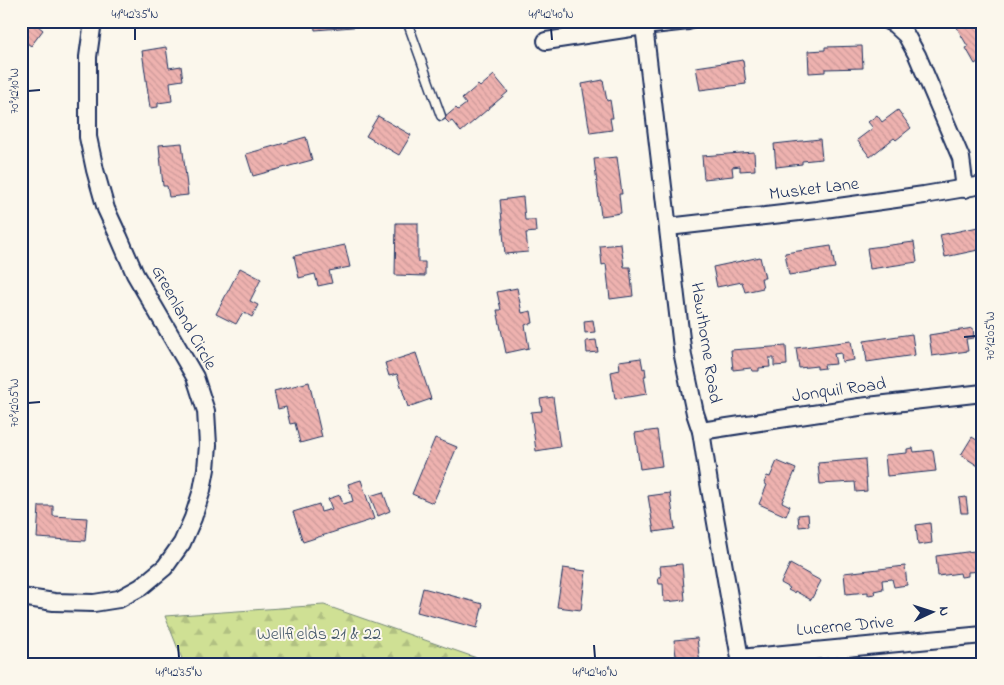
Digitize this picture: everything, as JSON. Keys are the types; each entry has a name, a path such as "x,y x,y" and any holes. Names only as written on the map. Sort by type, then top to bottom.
{"street":[{"name":"Greenland Circle","path":"21,597 54,602 94,603 119,599 141,587 165,567 182,543 193,518 202,490 206,469 208,446 206,411 195,377 135,274 106,209 95,170 88,137 88,57 93,21"},
{"path":"546,41 688,21"},
{"path":"888,21 906,35 917,54 961,158 965,189"},
{"name":"Hawthorne Road","path":"644,26 684,356 695,412 701,431 740,661"},
{"name":"Musket Lane","path":"965,189 983,180"},
{"name":"Musket Lane","path":"668,227 817,210 983,185"},
{"name":"Jonquil Road","path":"701,431 859,407 983,393"},
{"name":"Lucerne Drive","path":"740,661 983,635"}],"lane":[{"path":"407,21 441,116"}],"green space":[{"name":"Wellfields 21 & 22","path":"324,605 494,664 184,664 165,616"}],"building":[{"path":"21,21 34,21 43,30 31,46 21,39 24,31 21,29"},
{"path":"213,21 258,21 258,25 213,23"},
{"path":"314,21 364,21 365,26 315,30"},
{"path":"953,21 976,21 983,32 983,54 979,56 981,60 975,64 966,48 968,47"},
{"path":"862,46 863,68 825,69 825,72 809,73 808,51 825,50 825,47"},
{"path":"166,47 169,68 181,66 183,80 170,82 172,101 158,103 158,107 150,108 142,51"},
{"path":"743,60 746,84 700,90 696,67"},
{"path":"494,75 508,92 461,132 452,121 449,123 444,118 456,108 458,110 466,104 462,99 478,85 480,87"},
{"path":"603,80 607,101 610,100 613,118 610,118 612,130 590,133 582,84"},
{"path":"898,110 911,128 896,140 894,138 870,157 857,140 873,128 868,122 877,115 882,122"},
{"path":"378,116 411,135 399,155 366,136"},
{"path":"306,137 312,160 253,176 246,154"},
{"path":"820,139 822,159 776,167 774,144"},
{"path":"182,143 188,195 169,197 167,186 163,186 159,145"},
{"path":"754,152 755,170 740,171 740,166 732,167 733,176 704,179 702,156"},
{"path":"617,157 622,194 619,194 621,213 601,216 594,159"},
{"path":"523,197 525,220 535,220 536,232 526,233 528,252 505,254 500,200"},
{"path":"396,223 418,223 418,262 425,262 425,276 395,275"},
{"path":"983,226 983,249 945,257 940,235"},
{"path":"914,242 917,262 870,269 867,248"},
{"path":"621,244 624,267 630,267 633,296 610,299 606,264 602,265 600,246"},
{"path":"345,245 350,267 329,271 332,283 318,286 315,274 299,278 294,256"},
{"path":"831,246 835,268 789,275 785,253"},
{"path":"760,257 765,278 761,278 763,288 745,292 742,282 717,287 713,267"},
{"path":"240,268 261,279 250,301 258,305 252,317 243,312 236,324 216,314"},
{"path":"517,288 522,313 531,311 533,323 525,325 529,348 506,353 497,310 501,310 497,292"},
{"path":"593,320 595,332 585,333 584,321"},
{"path":"973,328 974,338 966,339 968,351 932,356 929,335"},
{"path":"912,334 915,355 867,362 864,341"},
{"path":"596,340 598,352 587,353 586,341"},
{"path":"851,341 854,360 842,362 841,353 834,354 836,364 824,365 825,368 817,369 817,366 799,368 796,348"},
{"path":"786,346 787,365 774,366 774,358 769,358 770,367 759,368 759,371 752,371 751,368 733,370 731,350"},
{"path":"416,353 431,399 408,407 397,374 389,376 385,363"},
{"path":"641,358 643,369 645,368 646,376 644,376 647,394 615,399 611,372 620,370 619,361"},
{"path":"309,382 322,437 300,443 295,423 290,424 286,407 278,409 274,391"},
{"path":"553,397 560,447 536,451 531,412 542,411 540,399"},
{"path":"657,430 662,466 640,469 635,433"},
{"path":"972,437 983,444 983,469 961,455"},
{"path":"435,438 457,447 433,503 412,494"},
{"path":"913,448 914,452 933,450 936,471 887,476 885,455 907,453 907,449"},
{"path":"865,459 867,491 856,492 855,482 820,484 818,463"},
{"path":"777,461 796,469 782,502 790,506 786,516 759,504 767,485 764,483 767,476 770,477"},
{"path":"361,480 374,519 303,542 293,512 319,504 321,512 332,509 328,499 340,495 343,504 353,501 348,484"},
{"path":"383,492 390,511 378,516 370,496"},
{"path":"670,493 675,529 654,532 648,496"},
{"path":"966,497 968,513 961,513 959,498"},
{"path":"39,506 53,506 53,516 87,518 85,541 37,538"},
{"path":"808,514 809,526 799,527 798,515"},
{"path":"930,523 932,543 918,545 916,525"},
{"path":"982,550 983,571 968,572 968,576 961,577 960,573 938,576 936,556"},
{"path":"682,564 685,600 664,602 663,584 659,584 658,577 661,577 660,566"},
{"path":"790,564 821,581 811,600 795,591 794,593 788,590 790,588 781,583"},
{"path":"905,566 907,585 894,587 892,579 882,580 883,589 874,591 875,594 868,595 868,592 846,594 844,573"},
{"path":"563,568 586,571 581,610 557,607"},
{"path":"423,588 483,604 477,628 417,612"},
{"path":"697,638 700,664 677,664 674,640"}]}
